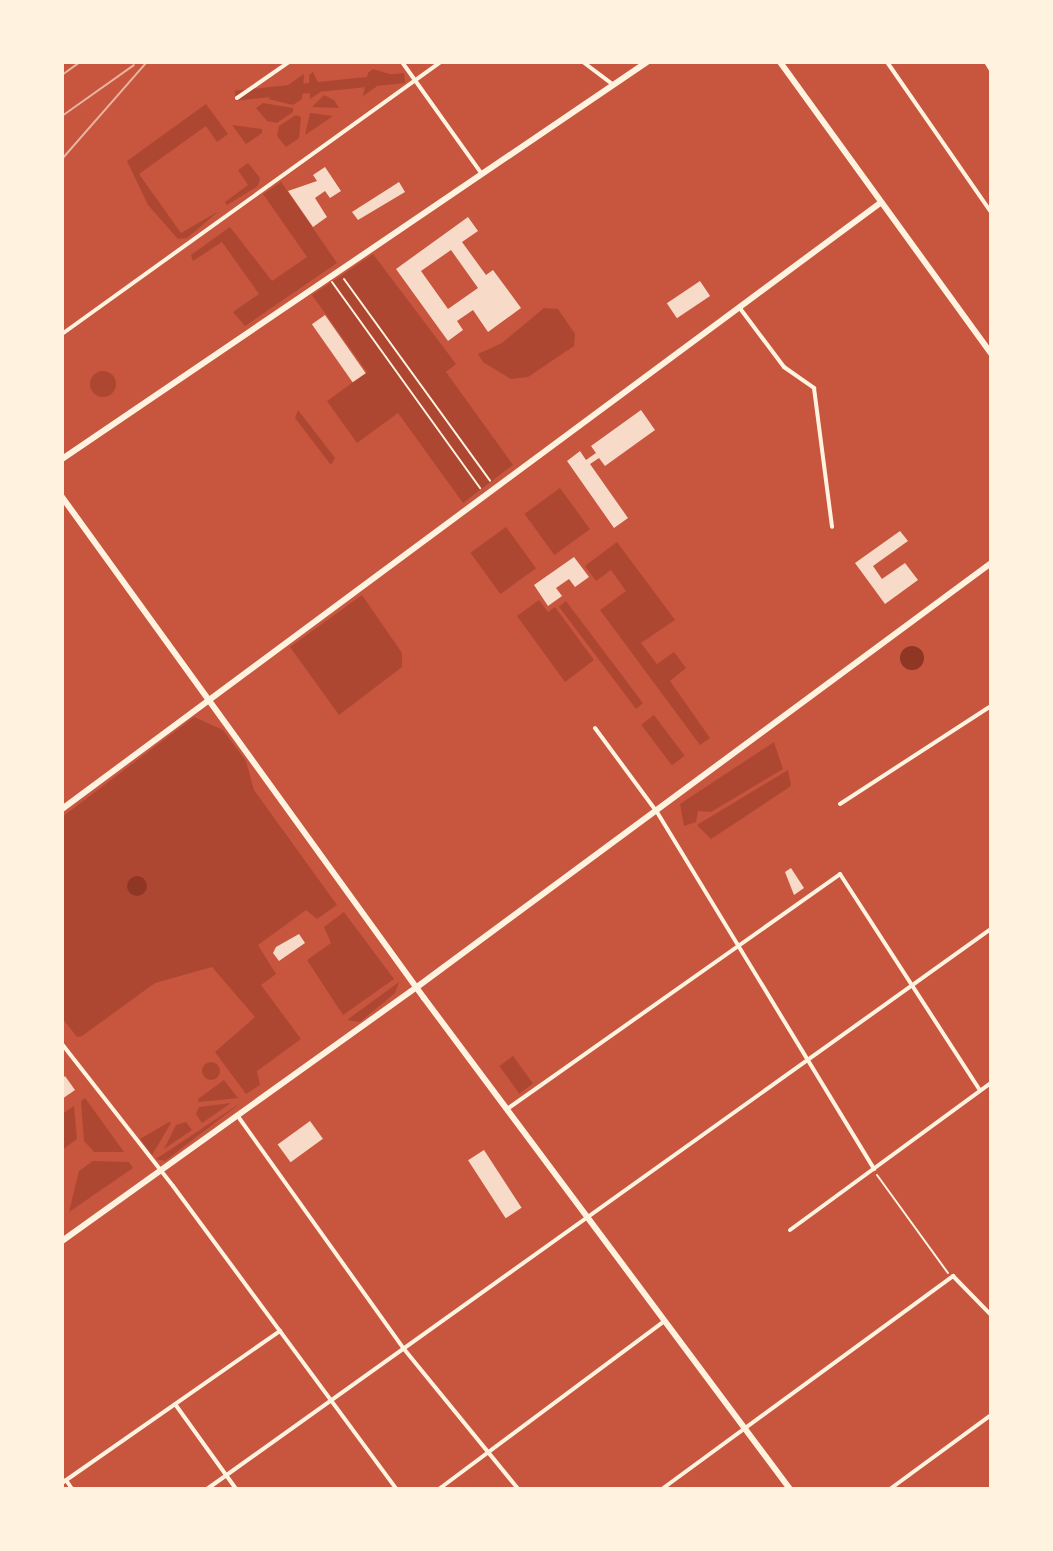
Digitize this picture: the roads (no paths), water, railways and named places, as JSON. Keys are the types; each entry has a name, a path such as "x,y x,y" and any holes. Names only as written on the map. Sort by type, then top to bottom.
{"street":[{"path":"237,98 289,62"},
{"path":"402,62 482,174"},
{"path":"62,334 440,62"},
{"path":"583,62 612,84"},
{"path":"62,459 647,62"},
{"path":"780,62 991,354"},
{"path":"887,62 991,212"},
{"path":"986,62 991,70"},
{"path":"62,809 209,697 880,203"},
{"path":"739,307 784,367 814,388 832,527"},
{"path":"62,497 417,987 510,1107 587,1217 790,1489"},
{"path":"62,1241 657,812 991,563"},
{"path":"840,804 991,706"},
{"path":"595,728 657,812 874,1169"},
{"path":"510,1107 840,874 980,1090"},
{"path":"207,1489 991,929"},
{"path":"62,1044 396,1489"},
{"path":"790,1230 991,1083"},
{"path":"237,1115 404,1349 518,1489"},
{"path":"662,1489 747,1432 953,1276 991,1315"},
{"path":"439,1489 666,1320"},
{"path":"72,1489 64,1481 280,1331"},
{"path":"175,1404 236,1489"},
{"path":"890,1489 991,1415"}],"railway":[{"path":"62,75 80,62"},
{"path":"62,159 147,62"},
{"path":"62,116 134,65"}]}
